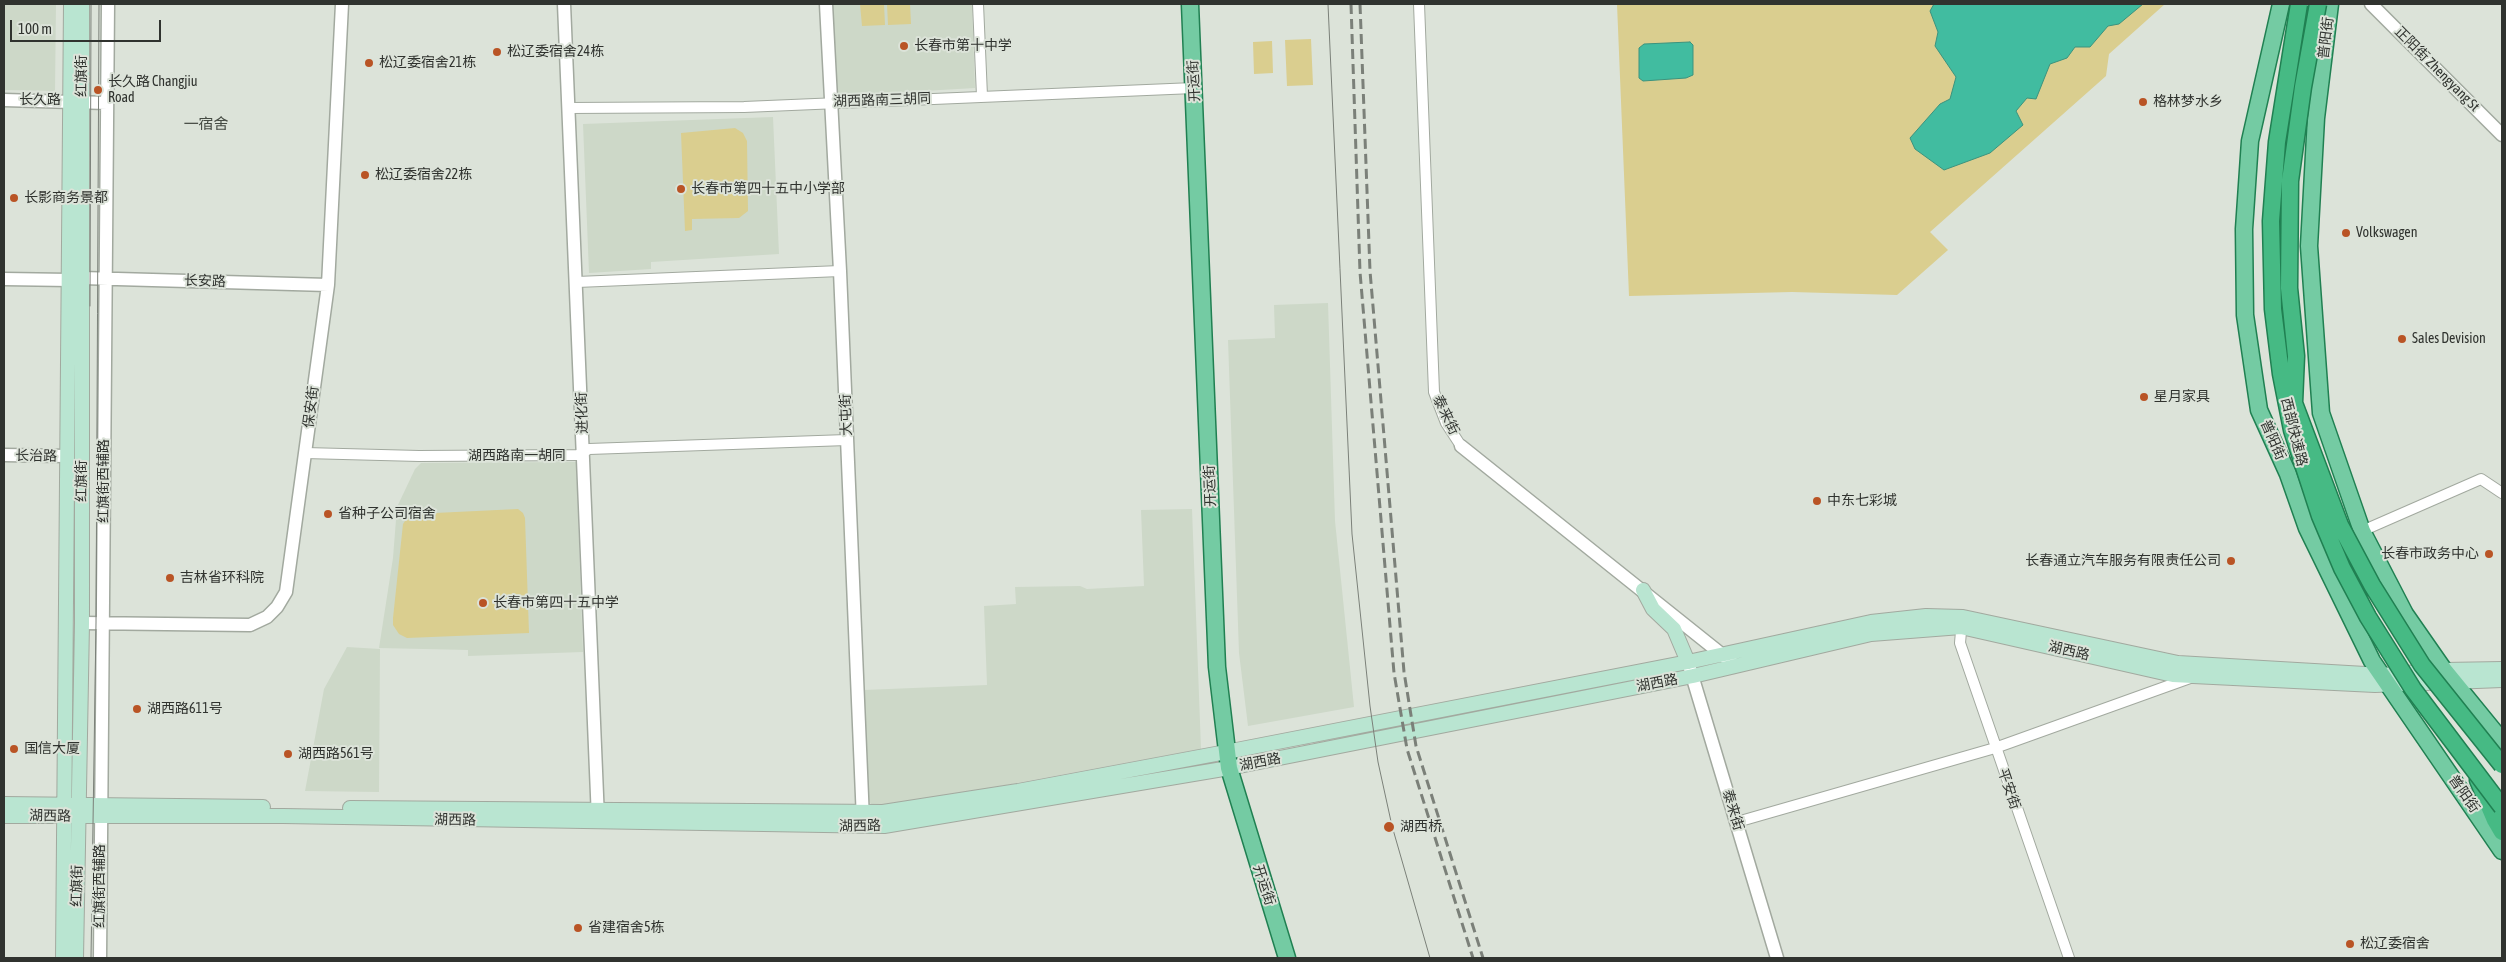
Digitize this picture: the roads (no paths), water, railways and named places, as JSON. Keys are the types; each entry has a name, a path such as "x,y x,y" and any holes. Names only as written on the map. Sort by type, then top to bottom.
{"highway":[{"name":"西部快速路","path":"2318,4 2303,87 2290,181 2289,288 2296,356 2294,403 2340,525 2372,585 2422,665 2502,765"},
{"name":"西部快速路","path":"2299,5 2277,142 2270,238 2271,290 2277,346 2292,430 2320,516 2354,592 2412,689 2474,768 2502,808"},
{"path":"2474,768 2495,820 2502,832"}],"main road":[{"name":"红旗街","path":"63,958 82,623 76,279 76,100 71,4"},
{"name":"红旗街","path":"76,100 82,4"},
{"name":"开运街","path":"1190,4 1217,667 1229,768 1287,958"},
{"name":"普阳街","path":"2281,4 2250,141 2244,229 2245,315 2259,410 2288,474 2306,528 2337,593 2384,680 2502,851"},
{"name":"普阳街","path":"2330,4 2316,118 2308,246 2322,412 2362,531 2405,614 2449,676 2502,741"},
{"name":"红旗街","path":"76,279 68,456 71,810 76,958"},
{"path":"1643,590 1653,609 1674,629 1691,669"},
{"name":"湖西路","path":"4,804 71,810 863,820 884,826 1229,768 1691,669 1722,655 1871,622 1926,616 2178,663 2384,680"},
{"name":"湖西路","path":"863,820 883,812 1018,791 1691,669 1735,665 1871,634 1962,622 2173,675 2384,680 2449,676 2502,669"},
{"name":"湖西路","path":"2449,676 2502,680"},
{"name":"湖西路","path":"4,816 71,810"}],"street":[{"name":"红旗街西辅路","path":"100,958 108,4"},
{"name":"保安街","path":"82,623 250,624 267,617 277,607 286,592 328,284 342,4"},
{"name":"进化街","path":"564,4 598,816"},
{"name":"大屯街","path":"826,4 840,271 863,820"},
{"path":"978,4 982,96"},
{"name":"泰来街","path":"1419,4 1434,392 1446,423 1461,446 1735,665"},
{"name":"正阳街 Zhengyang St","path":"2371,4 2502,135"},
{"name":"湖西路南三胡同","path":"569,108 744,106 1194,88"},
{"name":"长久路","path":"4,100 76,100 107,103"},
{"path":"577,282 840,271"},
{"name":"长安路","path":"4,279 105,278 328,284"},
{"name":"湖西路南一胡同","path":"305,453 578,455 589,449 847,440"},
{"name":"长治路","path":"4,455 68,456"},
{"path":"2362,531 2481,479 2502,493"},
{"name":"平安街","path":"1962,622 1960,643 2069,958"},
{"name":"泰来街","path":"1691,669 1777,958"},
{"path":"1737,822 1995,748 2195,676"}],"tram line":[{"path":"90,306 91,4"},
{"path":"91,958 96,623 99,4"},
{"path":"1328,4 1352,534 1370,706 1378,762 1392,826 1430,958"}],"railway":[{"path":"1351,4 1360,272 1394,673 1407,749 1473,958"},
{"path":"1360,4 1370,271 1404,672 1416,746 1483,958"}],"place":[{"name":"长春市第十中学","path":"904,46"},
{"name":"松辽委宿舍24栋","path":"497,52"},
{"name":"松辽委宿舍21栋","path":"369,63"},
{"name":"长久路 Changjiu Road","path":"98,90"},
{"name":"格林梦水乡","path":"2143,102"},
{"name":"松辽委宿舍22栋","path":"365,175"},
{"name":"长春市第四十五中小学部","path":"681,189"},
{"name":"长影商务景都","path":"14,198"},
{"name":"Volkswagen","path":"2346,233"},
{"name":"Sales Devision","path":"2402,339"},
{"name":"星月家具","path":"2144,397"},
{"name":"中东七彩城","path":"1817,501"},
{"name":"省种子公司宿舍","path":"328,514"},
{"name":"长春市政务中心","path":"2489,554"},
{"name":"长春通立汽车服务有限责任公司","path":"2231,561"},
{"name":"吉林省环科院","path":"170,578"},
{"name":"长春市第四十五中学","path":"483,603"},
{"name":"湖西路611号","path":"137,709"},
{"name":"国信大厦","path":"14,749"},
{"name":"湖西路561号","path":"288,754"},
{"name":"湖西桥","path":"1389,827"},
{"name":"省建宿舍5栋","path":"578,928"},
{"name":"松辽委宿舍","path":"2350,944"}],"district":[{"name":"一宿舍","path":"206,124"}]}
